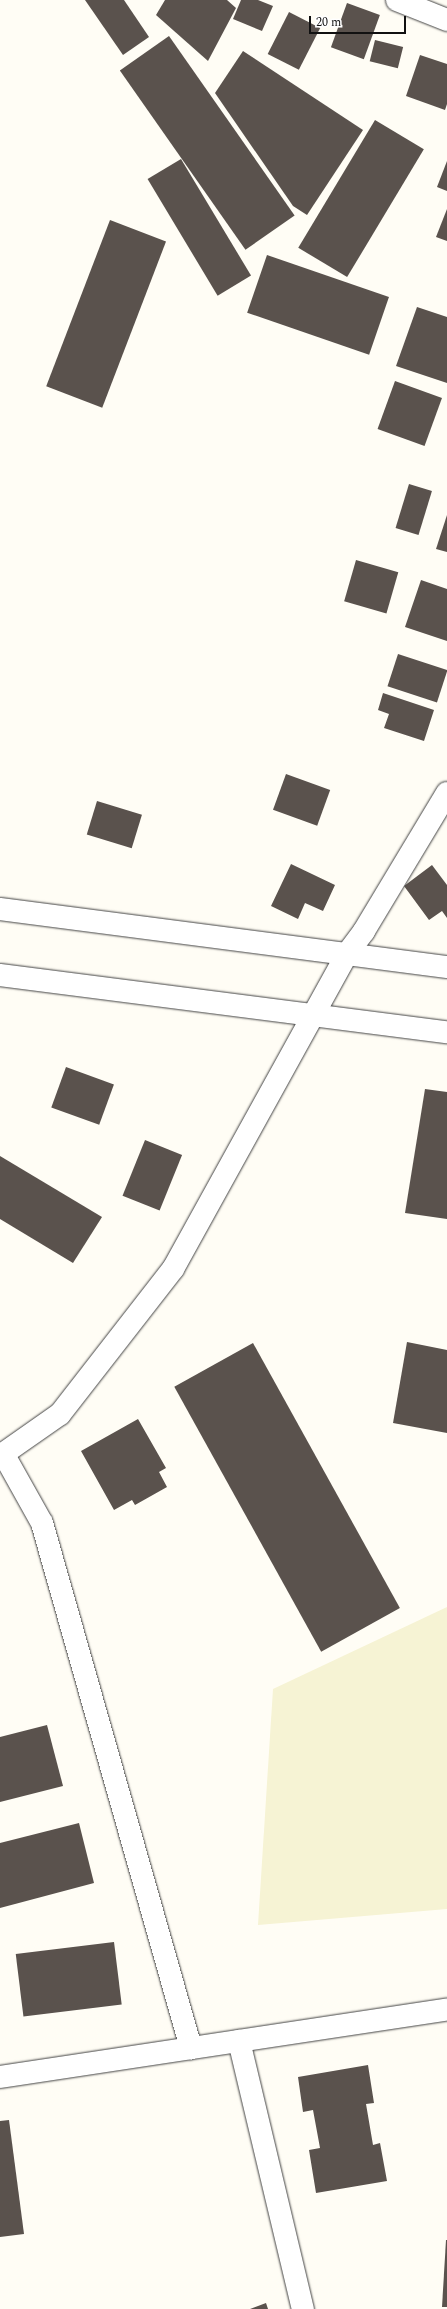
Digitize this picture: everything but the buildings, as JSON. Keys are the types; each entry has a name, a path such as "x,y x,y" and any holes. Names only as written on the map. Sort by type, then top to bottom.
{"street":[{"path":"396,0 447,20"},
{"path":"192,2048 42,1523 2,1456 60,1414 173,1269 346,955 364,930 447,793"},
{"path":"0,909 447,967"},
{"path":"0,975 313,1013 447,1032"},
{"path":"0,2077 447,2009"},
{"path":"239,2041 303,2309"}],"shaded area":[{"path":"447,1607 447,1909 258,1925 273,1689"}]}
